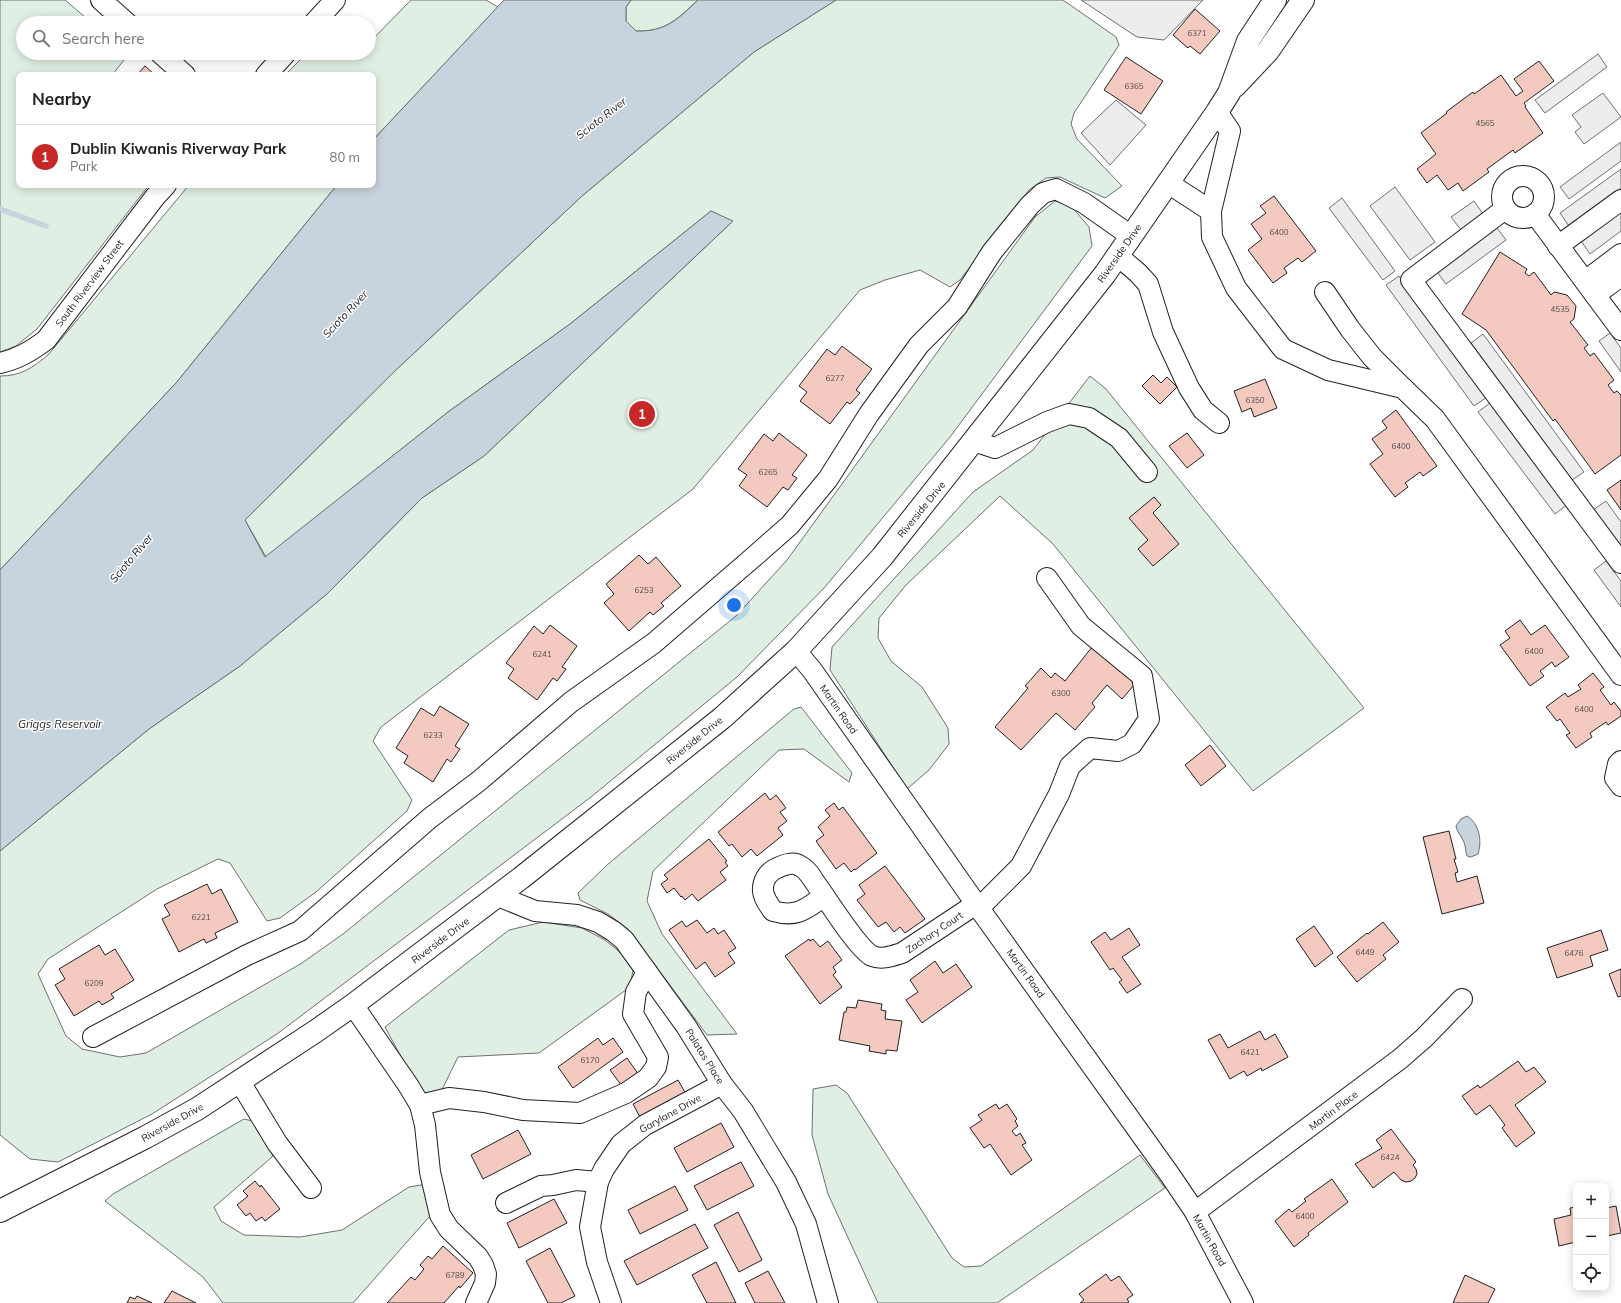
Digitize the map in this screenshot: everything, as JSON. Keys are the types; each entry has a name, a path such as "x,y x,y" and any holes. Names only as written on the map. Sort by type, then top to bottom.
{"main road":[{"name":"Riverside Drive","path":"1229,93 1248,41 1275,0"},
{"name":"Riverside Drive","path":"0,1211 146,1137 197,1109 240,1082 353,1005 498,896 722,718 796,651 882,557 974,442 1118,256 1229,93 1268,51 1303,0"}],"street":[{"path":"101,0 118,16"},
{"path":"320,16 335,0"},
{"path":"168,60 182,72"},
{"path":"269,72 280,60"},
{"path":"1217,112 1230,131 1212,211 1212,238 1236,288 1283,348 1328,370 1403,388"},
{"path":"1526,177 1537,183 1542,191 1542,204 1535,214 1521,218 1514,216 1506,209 1502,202 1502,195 1506,185 1513,178 1526,177"},
{"path":"1168,184 1212,211"},
{"name":"South Riverview Street","path":"0,363 10,361 30,352 46,340 163,188"},
{"path":"93,1037 247,955 300,931 430,818 479,781 571,702 654,643 790,525 828,479 869,414 919,345 956,308 992,252 1030,205 1043,193 1056,189 1084,203 1132,236"},
{"path":"1558,246 1621,200"},
{"path":"1506,209 1411,280 1621,563"},
{"path":"1535,214 1621,330"},
{"path":"1590,288 1621,254"},
{"path":"1118,256 1138,273 1148,284 1163,332 1189,388 1203,410 1220,423"},
{"path":"1590,288 1621,276"},
{"path":"1325,292 1350,329 1372,356 1435,419 1621,675"},
{"path":"974,442 995,448 1047,422 1069,414 1089,418 1119,438 1147,472"},
{"name":"Zachary Court","path":"824,896 861,948 873,956 888,958 902,953 977,906 1020,866 1059,794 1070,766 1090,748 1118,751 1132,744 1149,718 1142,676 1082,626 1047,578"},
{"name":"Martin Road","path":"796,651 816,677 977,906 1129,1116 1195,1212 1243,1303"},
{"path":"1621,761 1618,764 1615,778 1621,786"},
{"name":"Palatas Place","path":"498,896 535,911 577,916 598,922 624,940 686,1026 722,1084 756,1130 786,1182 806,1224 828,1303"},
{"path":"420,1105 449,1098 484,1102 523,1110 580,1113 626,1093 648,1078 656,1066 658,1057 633,1014 636,992 647,972"},
{"name":"Martin Place","path":"1195,1212 1400,1059 1424,1038 1462,999"},
{"path":"353,1005 420,1105 425,1125 430,1172 440,1215 449,1229 478,1257 486,1274 485,1283 477,1302"},
{"path":"240,1082 277,1143 311,1188"},
{"name":"Garylane Drive","path":"612,1303 597,1262 590,1227 598,1182 604,1169 621,1144 645,1125 722,1084"},
{"path":"506,1203 541,1186 576,1180 598,1182"}],"green space":[{"path":"0,0 65,0 84,16 16,16 16,60 124,60 115,72 16,72 16,188 147,188 37,329 16,346 0,352"},
{"path":"411,0 486,0 498,7 376,137 376,72 288,72 300,60 376,60 376,36"},
{"path":"631,0 698,0 677,18 663,27 646,31 636,31 626,21 626,7"},
{"path":"836,0 1063,0 1116,37 1119,45 1074,113 1071,124 1077,139 1122,186 1105,198 1060,177 1046,178 1029,190 960,280 950,287 920,270 885,280 860,290 693,489 381,727 373,741 412,800 407,811 316,892 280,918 267,921 230,863 218,859 157,889 48,959 38,974 66,1036 82,1049 120,1057 146,1053 302,963 343,934 736,616 787,560 1035,217 1055,201 1072,207 1089,227 1092,246 950,437 825,587 737,677 591,797 277,1034 152,1114 58,1162 30,1159 0,1135 0,851 149,729 240,666 328,593 422,498 484,456 732,222 711,211 570,324 448,412 266,557 245,520 397,369 582,196 754,52"},
{"path":"187,188 335,188 176,383 0,570 0,376 20,373 37,364 48,355"},
{"path":"1090,376 1106,389 1364,708 1253,791 1053,544 1000,496 906,585 879,618 878,638 891,661 922,687 948,728 949,744 929,770 907,789 830,670 832,647 973,492 1033,450"},
{"path":"801,707 852,773 849,782 804,749 779,750 653,871 647,901 662,934 737,1034 707,1035 628,929 608,914 580,900 578,893 607,865 794,709"},
{"path":"543,922 582,928 605,940 621,953 633,970 630,987 539,1053 458,1057 431,1112 385,1027 509,930"},
{"path":"836,1085 847,1093 952,1258 964,1267 981,1266 1140,1155 1165,1188 997,1303 878,1303 828,1194 812,1135 813,1089"},
{"path":"244,1119 257,1122 277,1146 272,1157 214,1207 221,1221 244,1235 300,1237 342,1230 409,1187 427,1184 437,1208 353,1303 223,1303 203,1277 105,1201 113,1194"}],"shaded area":[{"path":"1081,0 1203,0 1164,40 1137,37"},
{"path":"1598,54 1607,67 1545,113 1535,100"},
{"path":"1603,93 1621,117 1584,144 1575,132 1581,127 1572,115"},
{"path":"1116,100 1146,125 1110,165 1081,133"},
{"path":"1621,142 1621,161 1569,199 1560,187"},
{"path":"1621,169 1621,188 1569,226 1560,213"},
{"path":"1395,187 1435,242 1410,260 1370,206"},
{"path":"1342,198 1395,271 1383,280 1329,208"},
{"path":"1474,201 1483,214 1461,230 1451,217"},
{"path":"1621,212 1621,231 1590,254 1581,241"},
{"path":"1497,228 1506,240 1446,284 1437,272"},
{"path":"1399,276 1487,397 1474,406 1386,285"},
{"path":"1610,333 1621,348 1621,372 1599,341"},
{"path":"1483,334 1584,472 1572,480 1471,343"},
{"path":"1490,403 1567,505 1555,514 1478,412"},
{"path":"1606,501 1621,522 1621,548 1593,510"},
{"path":"1606,561 1621,581 1621,607 1594,570"}],"water":[{"path":"504,0 631,0 626,7 626,21 636,31 646,31 664,27 671,23 698,0 836,0 754,52 582,196 397,369 245,520 265,557 448,412 570,324 711,211 733,221 484,456 422,498 328,593 240,666 149,729 0,851 0,570 176,383 335,188 376,188 376,137"},
{"path":"1467,816 1475,824 1480,839 1478,854 1471,857 1467,856 1464,842 1456,826 1461,819"}],"building":[{"path":"1195,9 1220,31 1200,54 1190,46 1188,48 1173,35"},
{"path":"1126,57 1163,81 1141,114 1104,90"},
{"path":"1539,61 1554,81 1524,103 1526,106 1525,107 1543,133 1515,153 1513,150 1487,169 1489,172 1463,191 1458,183 1448,190 1437,175 1427,183 1417,169 1436,154 1421,133 1473,92 1474,94 1501,75 1516,96 1523,91 1514,79"},
{"path":"145,66 152,72 140,72"},
{"path":"1274,196 1316,251 1302,262 1298,258 1284,268 1287,273 1273,283 1248,250 1262,239 1251,224 1266,213 1260,206"},
{"path":"1500,252 1527,269 1525,273 1529,276 1534,272 1551,295 1554,292 1567,295 1576,306 1574,319 1570,322 1588,345 1584,348 1590,356 1594,353 1614,380 1608,385 1614,393 1617,391 1621,395 1621,455 1595,474 1555,419 1553,421 1486,330 1462,314"},
{"path":"842,346 872,369 856,390 860,393 850,404 847,402 830,424 800,401 807,392 799,386 827,349 835,355"},
{"path":"1153,375 1161,383 1167,377 1177,387 1160,404 1142,386"},
{"path":"1265,379 1277,408 1254,417 1251,408 1242,412 1234,391"},
{"path":"1396,410 1437,466 1423,476 1420,472 1405,483 1408,487 1395,497 1370,464 1383,454 1372,439 1387,428 1382,421"},
{"path":"779,433 807,455 792,475 797,478 788,490 783,487 767,507 739,486 747,475 738,469 764,434 773,441"},
{"path":"1187,433 1204,455 1187,468 1169,446"},
{"path":"1621,480 1621,510 1607,490"},
{"path":"1154,497 1161,505 1153,513 1179,544 1153,566 1138,549 1148,540 1129,518"},
{"path":"639,555 648,564 656,557 681,586 661,603 664,606 653,615 650,612 629,631 604,603 614,594 606,584"},
{"path":"1520,620 1531,635 1545,625 1569,657 1555,667 1552,662 1540,671 1544,676 1530,686 1500,645 1510,638 1505,631"},
{"path":"550,625 577,646 562,667 566,669 557,681 553,678 537,700 508,678 514,669 506,663 534,626 543,634"},
{"path":"1092,647 1135,684 1122,699 1107,685 1092,703 1095,707 1075,730 1056,713 1021,750 995,727 1028,688 1025,686 1041,668 1051,678 1055,673 1065,681"},
{"path":"1593,673 1604,687 1600,690 1611,705 1614,702 1621,711 1621,716 1608,725 1606,722 1590,733 1592,737 1576,748 1566,735 1570,733 1560,719 1557,721 1546,707 1565,693 1568,697 1581,689 1578,685"},
{"path":"440,706 469,724 455,746 460,749 451,762 447,759 433,782 404,763 408,756 396,748 421,708 434,716"},
{"path":"1210,745 1226,766 1201,786 1185,765"},
{"path":"765,793 770,800 776,795 786,808 780,812 787,821 778,828 783,835 757,856 751,849 742,857 732,844 729,846 718,832"},
{"path":"834,803 839,810 843,807 877,853 851,872 844,863 836,869 816,841 824,835 818,827 830,816 825,810"},
{"path":"1449,831 1456,859 1454,859 1458,872 1455,873 1457,882 1477,876 1484,903 1442,914 1423,837"},
{"path":"709,839 727,861 725,862 728,866 720,872 726,880 698,901 692,894 685,900 674,888 667,893 661,884 668,879 664,875"},
{"path":"885,866 925,919 905,933 900,927 894,932 886,922 878,927 857,900 865,894 859,885"},
{"path":"207,884 212,894 221,889 238,922 215,933 217,938 206,943 204,939 179,952 162,919 170,915 164,905"},
{"path":"697,920 707,933 714,928 718,934 724,930 736,948 728,953 735,963 715,977 705,962 696,969 669,930 682,921 686,927"},
{"path":"1383,922 1399,942 1383,955 1386,959 1357,982 1337,957"},
{"path":"1314,926 1333,953 1315,967 1296,939"},
{"path":"1129,928 1140,945 1122,957 1141,984 1127,993 1119,982 1122,980 1113,968 1110,970 1091,942 1105,932 1111,940"},
{"path":"1601,930 1608,950 1590,956 1593,966 1557,978 1547,948"},
{"path":"809,939 810,941 813,939 820,947 828,941 842,960 833,967 836,972 833,975 842,987 820,1004 785,956"},
{"path":"99,945 105,955 115,949 134,980 111,994 114,998 102,1005 99,1001 74,1016 55,985 65,979 59,969"},
{"path":"935,961 943,973 956,964 972,987 922,1023 906,1000 918,992 910,980"},
{"path":"1621,969 1621,996 1618,997 1609,974"},
{"path":"858,1000 882,1004 881,1010 886,1011 885,1019 902,1021 897,1051 886,1050 886,1054 869,1051 870,1046 839,1040 844,1012 846,1012 847,1007 856,1008"},
{"path":"1260,1031 1265,1040 1275,1034 1288,1057 1262,1071 1261,1068 1247,1076 1244,1071 1230,1079 1208,1040 1220,1034 1228,1048"},
{"path":"598,1038 603,1045 613,1038 623,1052 573,1088 558,1067"},
{"path":"627,1058 641,1078 625,1090 610,1070"},
{"path":"1518,1061 1526,1072 1534,1067 1546,1082 1515,1105 1535,1133 1516,1147 1502,1128 1505,1125 1490,1105 1476,1115 1462,1096 1478,1085 1480,1088"},
{"path":"678,1080 686,1094 641,1119 633,1104"},
{"path":"996,1104 999,1109 1007,1104 1017,1119 1015,1121 1018,1126 1012,1131 1016,1136 1020,1133 1026,1143 1022,1145 1032,1160 1011,1175 990,1144 984,1148 970,1128 982,1120 978,1115"},
{"path":"721,1123 734,1147 687,1172 674,1148"},
{"path":"1391,1129 1416,1162 1413,1165 1417,1174 1411,1181 1406,1182 1401,1180 1394,1172 1373,1188 1355,1164 1382,1148 1376,1140"},
{"path":"518,1130 531,1154 483,1179 471,1155"},
{"path":"741,1162 754,1186 707,1210 694,1186"},
{"path":"1332,1179 1348,1202 1308,1233 1309,1235 1294,1247 1275,1221 1289,1209 1292,1212 1306,1201 1304,1199"},
{"path":"255,1181 260,1187 261,1185 280,1209 265,1221 262,1217 256,1221 250,1213 246,1216 237,1205 248,1196 243,1191"},
{"path":"675,1186 688,1210 640,1234 628,1210"},
{"path":"554,1199 567,1223 519,1248 507,1223"},
{"path":"1616,1206 1621,1233 1609,1236 1609,1207"},
{"path":"1570,1208 1573,1208 1573,1243 1559,1246 1554,1219 1571,1215"},
{"path":"738,1212 762,1260 739,1272 714,1225"},
{"path":"695,1224 708,1248 637,1285 624,1261"},
{"path":"443,1246 473,1273 460,1288 459,1286 444,1303 387,1303 411,1277 415,1280 424,1269 420,1265 428,1256 432,1259"},
{"path":"550,1248 575,1296 561,1303 548,1303 526,1261"},
{"path":"716,1262 736,1303 707,1303 692,1275"},
{"path":"768,1271 785,1303 755,1303 745,1283"},
{"path":"1106,1274 1111,1281 1119,1276 1133,1295 1127,1299 1129,1302 1080,1303 1084,1300 1079,1294"},
{"path":"1465,1275 1495,1289 1488,1303 1453,1303"},
{"path":"172,1291 196,1303 164,1303"},
{"path":"137,1296 152,1303 127,1303 130,1297 135,1299"}],"waterway":[{"path":"0,209 46,226"}],"place":[{"name":"Dublin Kiwanis Riverway Park","path":"642,414"}],"water label":[{"name":"Scioto River","path":"601,118"},
{"name":"Scioto River","path":"345,314"},
{"name":"Scioto River","path":"131,558"},
{"name":"Griggs Reservoir","path":"60,724"}]}
